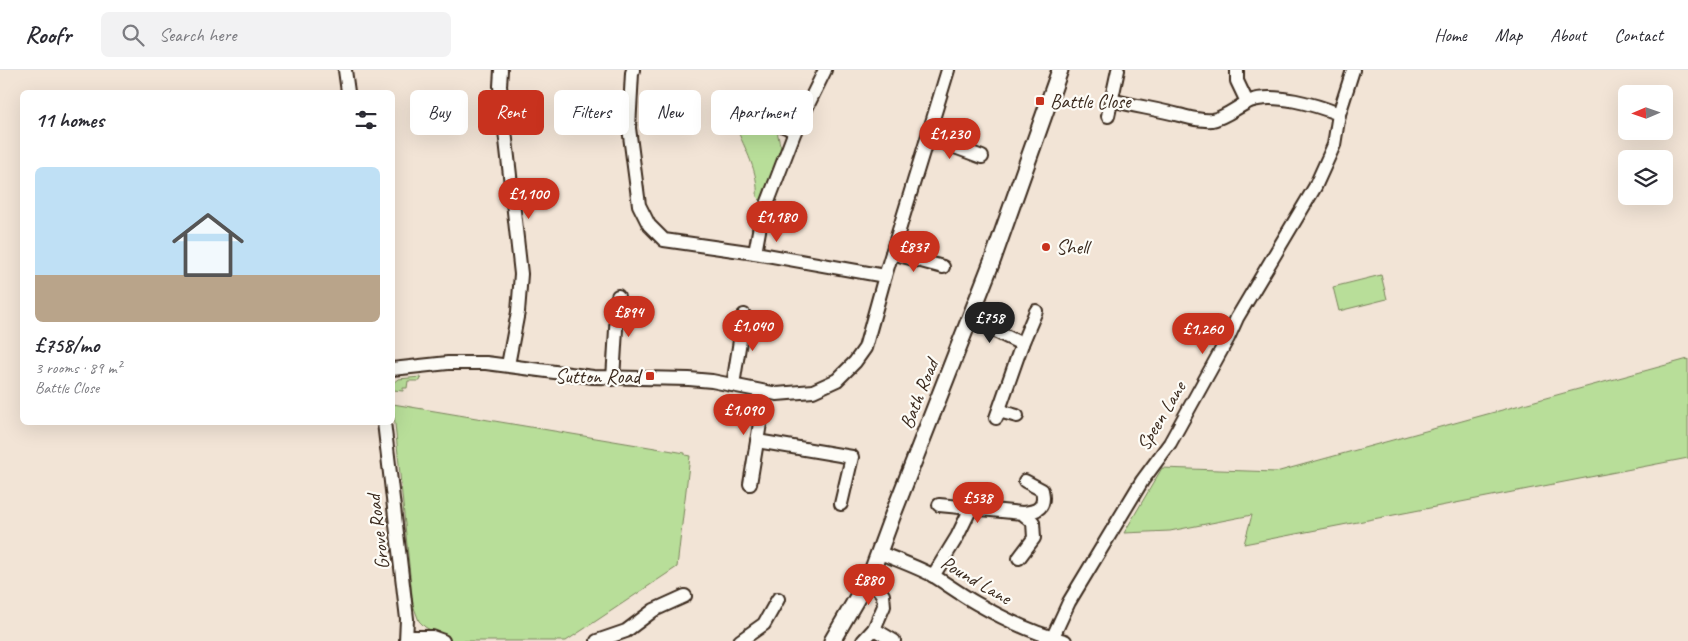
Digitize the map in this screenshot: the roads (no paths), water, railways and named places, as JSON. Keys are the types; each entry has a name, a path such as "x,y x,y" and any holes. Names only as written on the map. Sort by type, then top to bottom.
{"main road":[{"name":"Bath Road","path":"832,641 871,574 880,553 900,496 970,319 1060,70"}],"street":[{"path":"345,70 348,90"},
{"path":"501,70 500,86 526,253 508,365"},
{"path":"633,70 629,128 639,205 649,225 664,240 755,253 885,276"},
{"path":"813,94 825,70"},
{"path":"395,369 448,363 508,365 613,379 689,379 733,385 765,393 790,394 813,391 837,380 848,372 865,348 948,70"},
{"path":"1108,116 1118,70"},
{"path":"1237,70 1237,81 1247,102"},
{"name":"Speen Lane","path":"1057,640 1068,602 1136,489 1170,443 1228,338 1237,318 1315,187 1334,145 1339,114 1353,70"},
{"path":"1111,100 1137,107 1179,114 1196,120 1215,120 1256,99 1278,99 1321,107 1339,114"},
{"path":"755,253 761,220 793,135"},
{"path":"928,137 982,156"},
{"path":"892,253 943,267"},
{"path":"613,379 618,296"},
{"path":"1017,416 997,415 1022,344 1036,311"},
{"path":"617,314 634,315"},
{"path":"733,385 744,315"},
{"path":"970,319 1022,344"},
{"path":"750,484 765,393"},
{"name":"Grove Road","path":"384,425 407,619 406,639"},
{"path":"757,442 852,457 841,504"},
{"path":"939,505 1022,513 1033,512 1041,507 1044,497 1042,490 1025,482"},
{"path":"933,576 957,537 971,508"},
{"path":"1019,558 1034,538 1033,522 1022,513"},
{"name":"Pound Lane","path":"880,553 933,576 975,603 1011,622 1057,640"},
{"path":"863,641 874,629 884,606 884,595 875,584 871,574"},
{"path":"597,641 626,630 654,610 685,596"},
{"path":"740,641 769,626 778,599"},
{"path":"874,629 894,641"},
{"path":"406,639 432,637 443,641"}],"place":[{"name":"Battle Close","path":"1040,101"},
{"name":"Shell","path":"1046,247"},
{"name":"Sutton Road","path":"650,376"}]}
